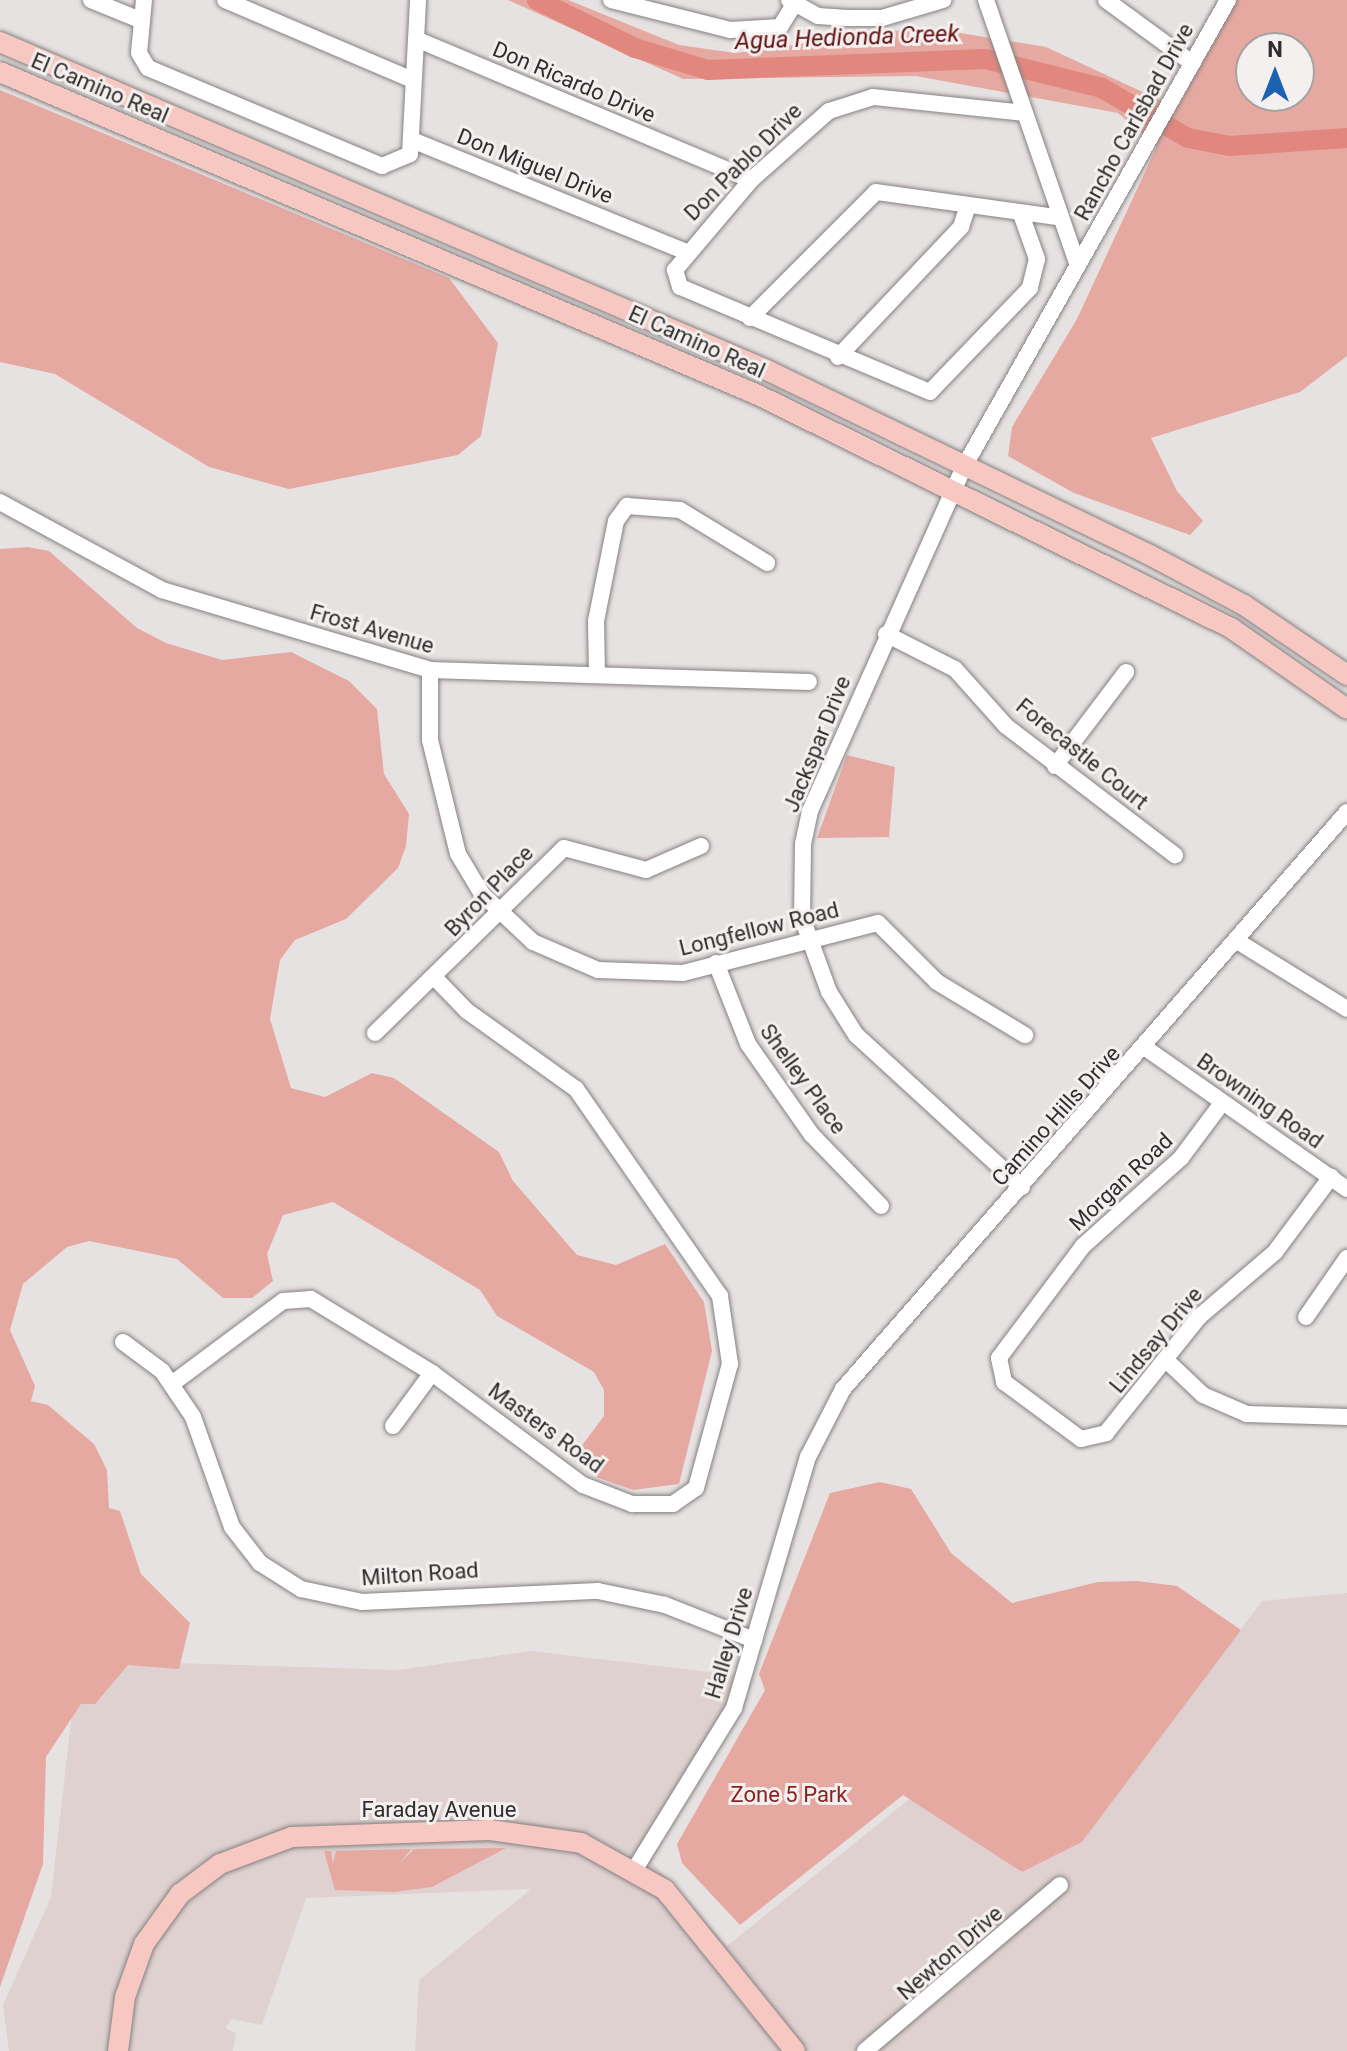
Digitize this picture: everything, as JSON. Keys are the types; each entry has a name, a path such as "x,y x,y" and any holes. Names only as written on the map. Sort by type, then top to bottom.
{"main road":[{"name":"El Camino Real","path":"0,42 647,316 965,465 1244,605 1347,675"},
{"name":"El Camino Real","path":"0,72 636,340 953,489 1231,628 1347,709"},
{"name":"Faraday Avenue","path":"118,2051 134,1969 167,1909 220,1864 269,1842 490,1830 581,1843 635,1869 689,1915 795,2051"}],"street":[{"path":"91,0 140,20"},
{"path":"144,0 139,53 148,68 382,166 403,159 412,140 418,0"},
{"path":"225,0 413,80"},
{"path":"611,0 730,30 780,27 791,2 818,16 882,18 943,0"},
{"name":"Rancho Carlsbad Drive","path":"986,0 1056,217 1078,265"},
{"path":"1106,0 1192,63"},
{"name":"Rancho Carlsbad Drive","path":"953,489 1228,0"},
{"name":"Don Ricardo Drive","path":"416,39 751,180"},
{"name":"Don Pablo Drive","path":"686,252 803,128 846,103 873,97 1024,113"},
{"name":"Don Miguel Drive","path":"412,140 686,252"},
{"path":"750,318 871,193 1056,217"},
{"path":"838,357 961,227 968,206"},
{"path":"686,252 675,270 680,287 921,391 940,388 1030,288 1037,259 1021,214"},
{"name":"Jackspar Drive","path":"953,489 810,811 799,877 808,938 829,992 863,1043 1022,1187"},
{"name":"Frost Avenue","path":"0,502 162,590 430,670 809,682"},
{"path":"597,674 596,621 616,521 627,506 680,510 767,563"},
{"name":"Forecastle Court","path":"886,634 955,669 1055,766 1175,855"},
{"name":"Longfellow Road","path":"430,670 430,740 451,834 467,873 499,913 533,942 598,970 683,973 808,938 878,923 890,928 937,982 1025,1035"},
{"path":"1055,766 1126,672"},
{"name":"Camino Hills Drive","path":"808,1457 853,1375 1147,1049 1347,812"},
{"name":"Byron Place","path":"375,1033 435,978 564,848 646,870 701,846"},
{"path":"1237,941 1347,1009"},
{"name":"Shelley Place","path":"716,963 748,1044 812,1135 881,1206"},
{"name":"Masters Road","path":"173,1383 297,1296 432,1373 583,1485 632,1504 673,1504 696,1488 731,1346 720,1296 576,1089 467,1011 435,978"},
{"name":"Browning Road","path":"1147,1049 1347,1189"},
{"name":"Morgan Road","path":"998,1371 999,1358 1083,1246 1181,1158 1222,1103"},
{"name":"Lindsay Drive","path":"998,1371 1081,1439 1095,1440 1166,1360 1199,1317 1275,1252 1331,1177"},
{"path":"1306,1317 1347,1258"},
{"name":"Milton Road","path":"123,1342 173,1383 193,1417 232,1527 260,1563 301,1589 362,1602 598,1591 665,1605 754,1640"},
{"path":"1166,1360 1203,1395 1247,1414 1347,1417"},
{"path":"393,1426 432,1373"},
{"name":"Halley Drive","path":"635,1869 734,1708 808,1457"},
{"name":"Newton Drive","path":"865,2051 1060,1885"}],"shaded area":[{"path":"1347,1593 1347,2051 415,2051 419,1980 531,1889 306,1898 262,2025 231,2019 226,2028 236,2033 233,2051 9,2051 3,2005 51,1897 78,1660 398,1670 531,1651 752,1677 651,1861 727,1946 913,1796 1022,1872 1082,1842 1262,1601"}],"green space":[{"path":"508,0 568,0 679,45 735,53 924,27 1046,47 1177,108 1237,0 1347,0 1347,356 1300,392 1151,438 1177,491 1203,521 1190,535 1074,493 1008,456 1012,427 1077,319 1157,146 1118,113 916,76 683,79"},
{"path":"0,90 449,278 498,343 481,436 458,455 289,489 209,467 55,374 0,362"},
{"path":"28,547 49,551 137,628 166,643 222,660 291,652 349,681 377,709 384,774 409,814 406,846 398,868 346,919 295,940 280,960 270,1019 291,1088 325,1097 372,1073 394,1078 499,1152 513,1181 577,1255 616,1265 665,1244 704,1302 712,1351 679,1484 633,1490 596,1477 574,1456 604,1416 604,1390 594,1372 497,1316 480,1290 333,1202 283,1215 267,1254 273,1281 252,1298 223,1298 177,1259 89,1241 67,1247 23,1284 10,1330 35,1386 31,1401 48,1405 94,1444 107,1470 109,1508 120,1511 141,1574 190,1623 179,1669 128,1665 95,1704 81,1704 46,1757 43,1864 0,1987 0,549"},
{"path":"847,755 895,767 889,837 817,838"},
{"name":"Zone 5 Park","path":"880,1482 911,1489 951,1553 1012,1603 1098,1582 1137,1581 1177,1586 1241,1630 1082,1842 1022,1872 903,1795 740,1925 682,1863 677,1844 765,1690 759,1674 830,1493"},
{"path":"506,1848 432,1887 393,1892 335,1890 324,1851 331,1851 333,1864 336,1851 411,1849 399,1864 414,1849"}],"waterway":[{"name":"Agua Hedionda Creek","path":"537,0 635,48 708,70 985,59 1102,88 1188,138 1230,146 1347,138"}]}
